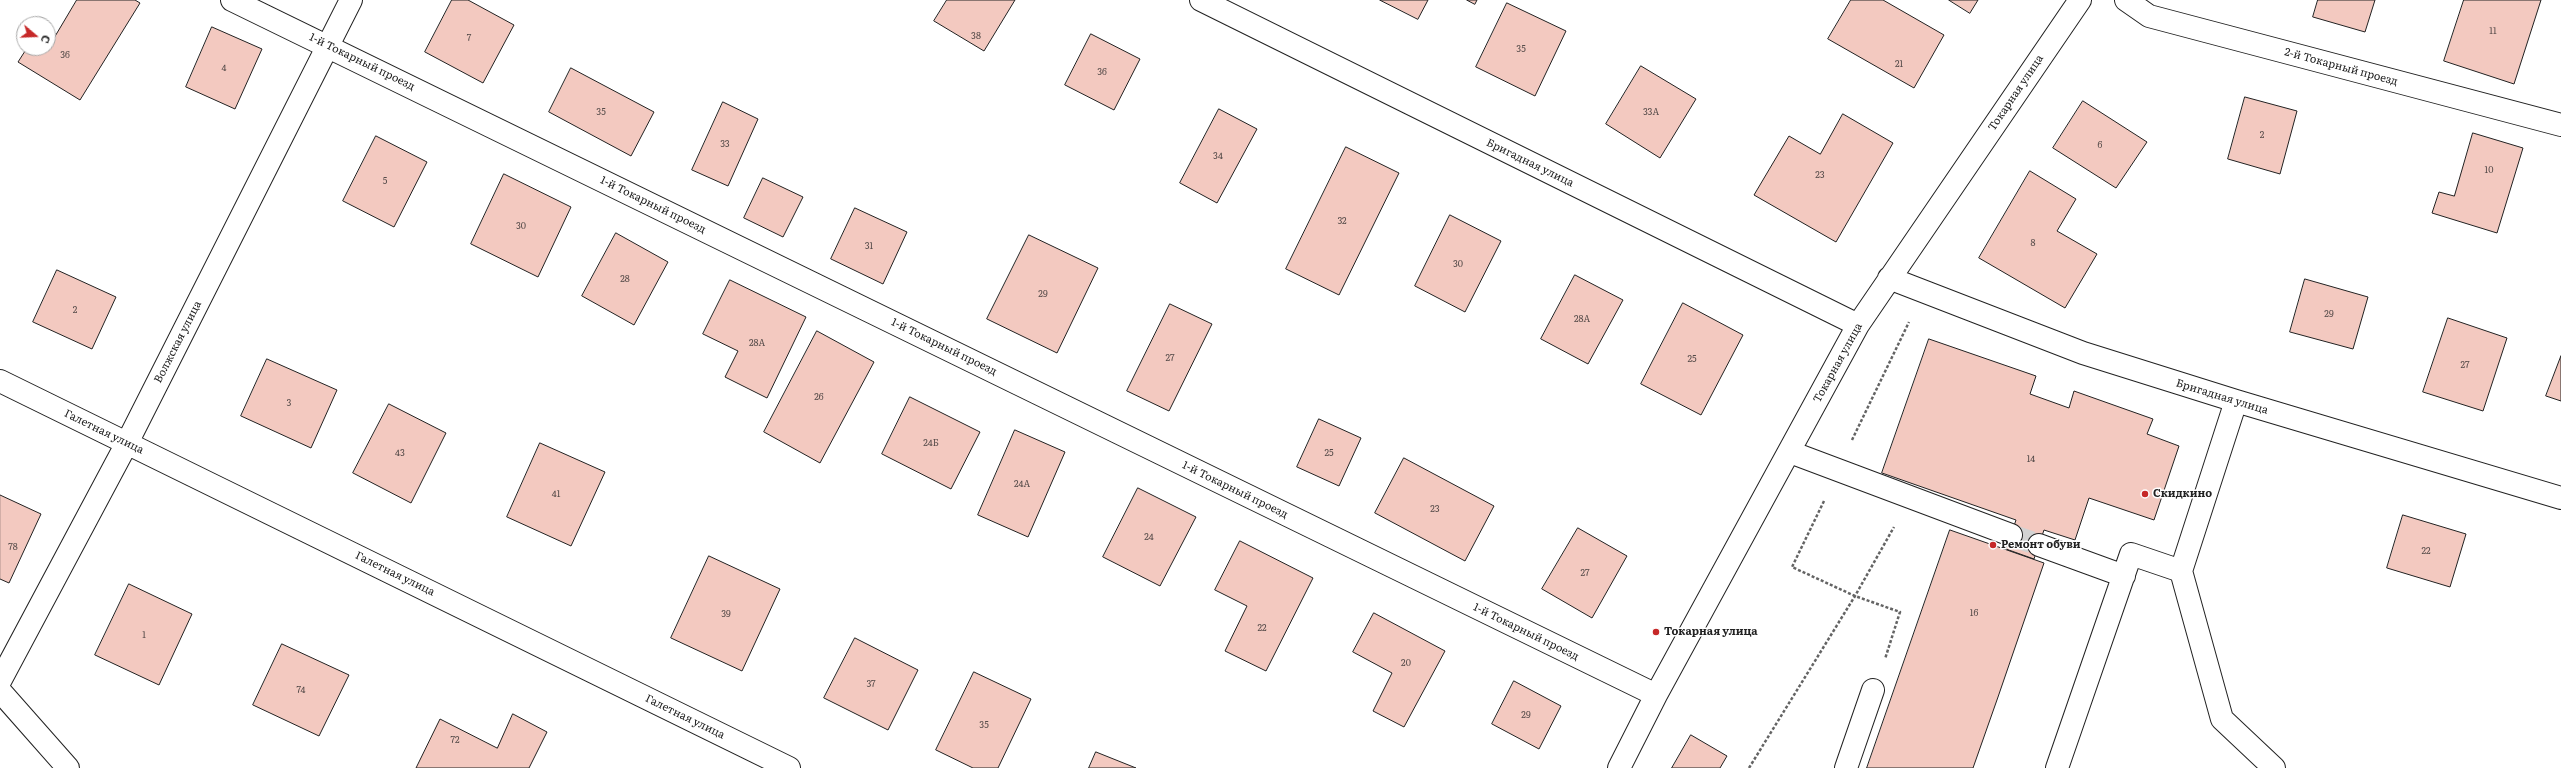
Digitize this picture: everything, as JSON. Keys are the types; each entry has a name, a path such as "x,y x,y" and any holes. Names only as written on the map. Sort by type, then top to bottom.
{"street":[{"name":"1-й Токарный проезд","path":"232,0 327,45 1656,696"},
{"name":"Волжская улица","path":"0,682 127,443 351,0"},
{"name":"Бригадная улица","path":"1201,0 1858,325"},
{"name":"Токарная улица","path":"1619,768 1656,696 1858,325 2080,0"},
{"name":"2-й Токарный проезд","path":"2126,0 2149,16 2561,125"},
{"name":"Бригадная улица","path":"1889,278 2083,353 2236,401 2561,498"},
{"name":"Галетная улица","path":"0,381 789,768"},
{"path":"2236,401 2181,571 2222,719 2274,768"},
{"path":"1790,452 2011,535"},
{"path":"2039,545 2124,576"},
{"path":"2057,768 2131,554 2181,571"},
{"path":"1846,768 1873,690"},
{"path":"0,691 68,768"}],"path":[{"path":"1749,768 1856,596 1910,497"},
{"path":"1856,596 1900,612 1888,651"}],"building":[{"path":"77,0 135,0 140,3 80,100 18,62 22,56 56,56 56,34"},
{"path":"452,0 468,0 514,25 483,83 425,52"},
{"path":"947,0 1015,0 984,51 934,21"},
{"path":"1380,0 1428,0 1418,19"},
{"path":"1467,0 1477,0 1475,4"},
{"path":"1851,0 1883,0 1944,35 1914,88 1828,39"},
{"path":"1949,0 1978,0 1970,13"},
{"path":"2318,0 2375,0 2365,32 2313,17"},
{"path":"2464,0 2541,0 2514,84 2444,61"},
{"path":"1507,3 1566,31 1535,96 1476,67"},
{"path":"212,27 262,49 235,109 186,87"},
{"path":"1091,34 1140,59 1114,110 1065,85"},
{"path":"1641,66 1696,99 1660,158 1606,124"},
{"path":"571,68 654,112 631,156 549,112"},
{"path":"2245,97 2297,111 2280,174 2228,159"},
{"path":"2083,101 2147,142 2116,188 2053,148"},
{"path":"723,102 758,119 728,186 692,170"},
{"path":"1219,109 1257,129 1217,203 1180,183"},
{"path":"1843,114 1893,143 1836,242 1754,195 1789,136 1820,154"},
{"path":"2473,133 2523,148 2497,233 2432,213 2439,192 2454,196"},
{"path":"376,136 427,162 394,227 343,201"},
{"path":"1346,147 1399,173 1339,295 1286,269"},
{"path":"2030,171 2076,199 2057,231 2097,254 2065,308 1979,258"},
{"path":"504,174 571,207 538,277 471,244"},
{"path":"763,178 803,197 783,237 744,218"},
{"path":"855,208 907,232 883,284 831,259"},
{"path":"1450,215 1501,241 1465,312 1415,286"},
{"path":"616,233 668,262 634,325 582,296"},
{"path":"1029,235 1098,268 1057,353 987,319"},
{"path":"57,270 116,297 92,349 33,322"},
{"path":"1575,275 1623,300 1588,364 1541,339"},
{"path":"2305,279 2368,297 2353,349 2290,332"},
{"path":"730,280 806,317 767,398 725,377 738,351 703,334"},
{"path":"1683,303 1743,335 1701,415 1641,384"},
{"path":"1170,304 1212,324 1169,411 1127,391"},
{"path":"2448,318 2507,338 2483,411 2423,392"},
{"path":"817,331 874,362 820,463 764,432"},
{"path":"1929,339 2036,376 2030,394 2069,408 2074,391 2153,419 2147,434 2179,446 2154,520 2089,498 2075,540 2044,530 2034,559 2006,549 2016,520 1882,473"},
{"path":"2561,356 2561,401 2546,396"},
{"path":"267,359 337,390 311,448 241,416"},
{"path":"910,397 980,432 951,489 882,454"},
{"path":"389,404 446,433 411,503 353,473"},
{"path":"1319,419 1361,438 1339,486 1297,467"},
{"path":"1015,430 1065,452 1028,537 978,515"},
{"path":"540,443 605,472 571,546 507,517"},
{"path":"1404,458 1494,506 1465,561 1375,513"},
{"path":"1138,488 1196,517 1160,586 1103,557"},
{"path":"0,495 41,514 9,583 0,579"},
{"path":"2403,515 2466,534 2450,587 2387,568"},
{"path":"1578,528 1627,556 1592,618 1542,589"},
{"path":"1950,530 2044,563 1998,697 1973,768 1867,768"},
{"path":"1240,541 1313,578 1266,671 1225,651 1247,606 1215,590"},
{"path":"709,556 780,589 742,671 671,638"},
{"path":"129,584 192,614 159,685 95,655"},
{"path":"1374,613 1445,651 1404,727 1373,711 1392,673 1353,652"},
{"path":"855,638 918,670 888,730 824,698"},
{"path":"282,644 349,675 319,736 253,705"},
{"path":"974,672 1031,699 998,768 973,768 936,750"},
{"path":"1514,681 1561,706 1539,749 1492,724"},
{"path":"513,714 547,732 529,768 416,768 440,719 497,748"},
{"path":"1691,735 1727,756 1720,768 1672,768"},
{"path":"1096,752 1136,768 1089,768"}],"tunnel":[{"path":"2011,535 2039,545"}],"place":[{"name":"Скидкино","path":"2145,494"},
{"name":"Ремонт обуви","path":"1993,545"},
{"name":"Токарная улица","path":"1656,632"}]}
